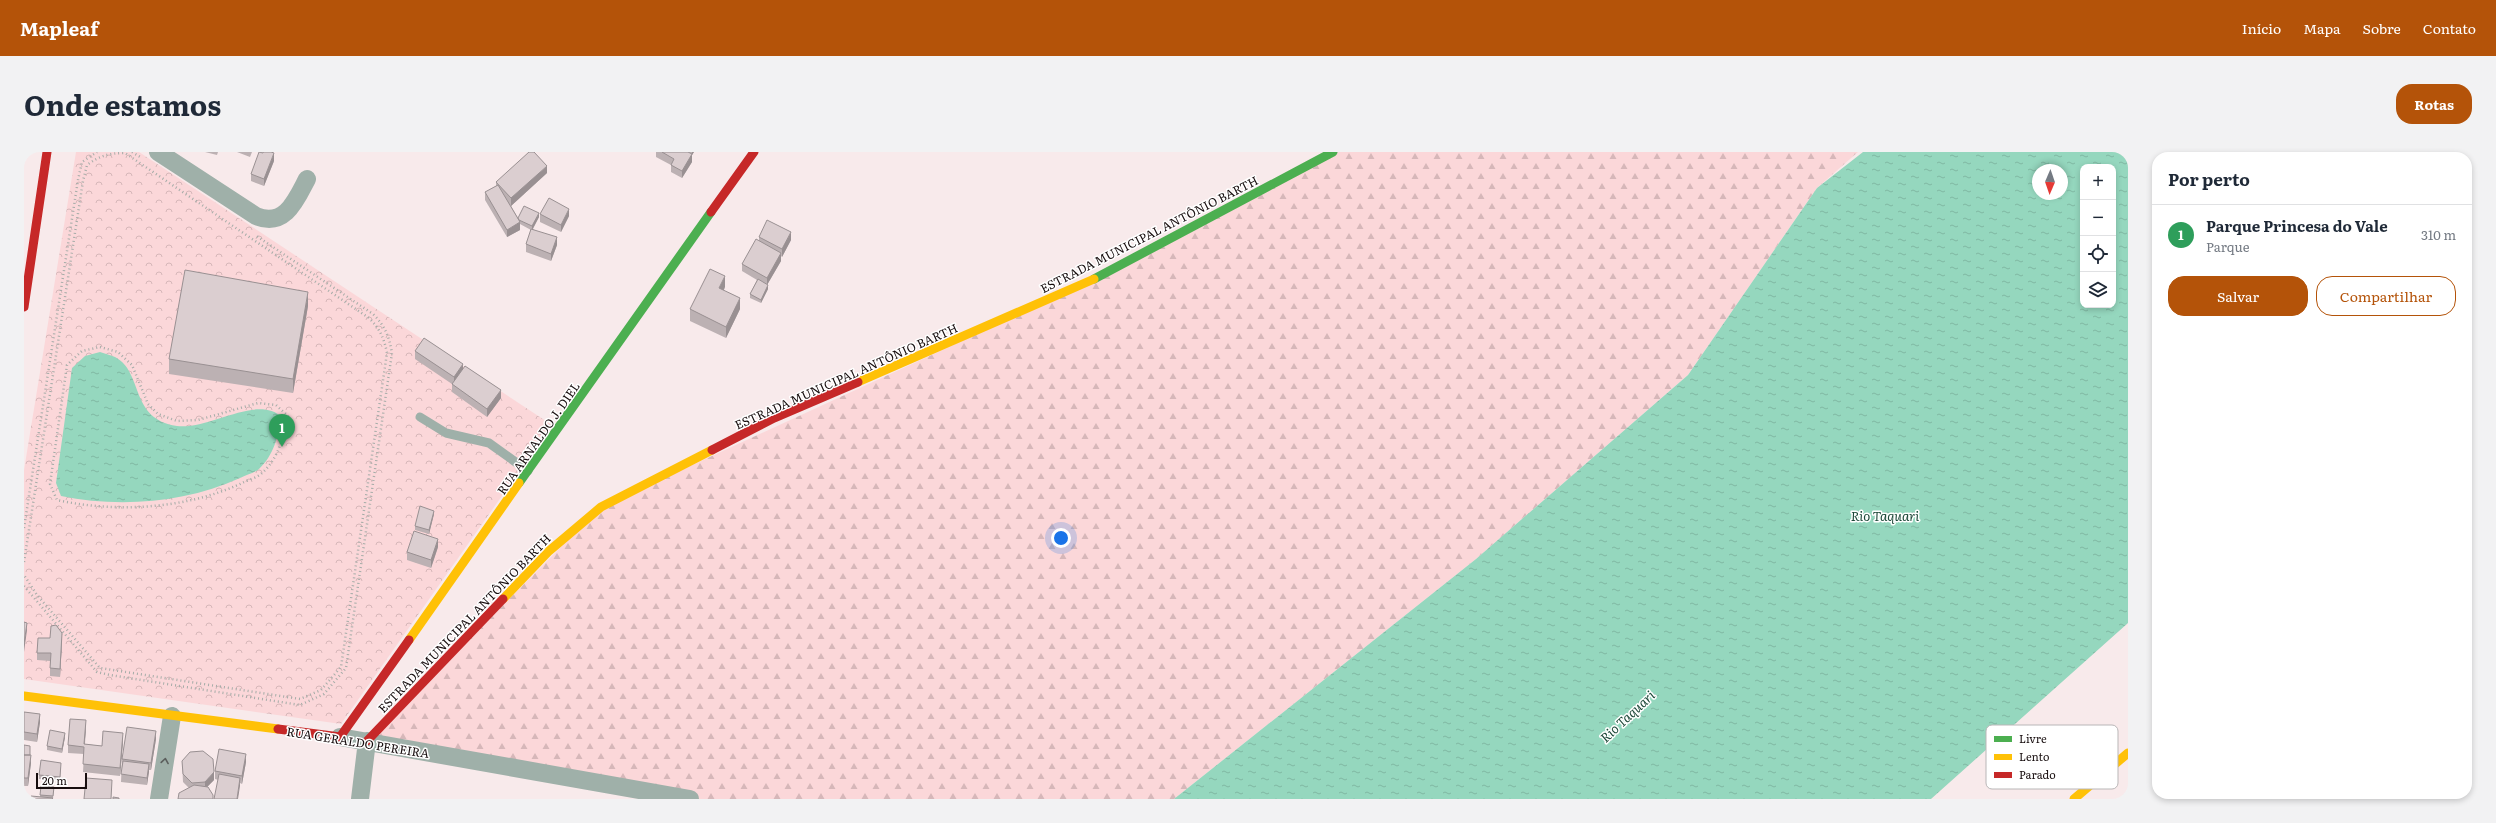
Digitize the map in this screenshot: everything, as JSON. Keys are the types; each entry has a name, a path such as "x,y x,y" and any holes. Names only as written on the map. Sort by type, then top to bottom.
{"street":[{"path":"24,306 47,152"},
{"name":"RUA ARNALDO J. DIEL","path":"340,737 754,152"},
{"name":"ESTRADA MUNICIPAL ANTÔNIO BARTH","path":"367,741 549,550 601,507 774,418 1075,289 1333,152"},
{"path":"152,156 267,221 281,218 296,201 308,179"},
{"name":"RUA GERALDO PEREIRA","path":"24,696 367,741 690,799"},
{"path":"159,799 172,716"},
{"path":"360,799 367,741"},
{"path":"2118,762 2128,753"},
{"path":"2074,799 2086,789"}],"lane":[{"path":"420,416 446,433 489,443 529,472"}],"path":[{"path":"24,528 78,180 82,162 97,152"},
{"path":"132,152 152,156"},
{"path":"24,562 83,181 87,165 98,157 112,153 125,153 369,318 379,328 385,339 387,353 340,666 321,690 300,699 100,668 37,595 24,575"},
{"path":"24,586 97,672 110,676 300,705 324,694 346,668 392,353 390,338 384,325 373,314 249,231"},
{"path":"100,347 118,352 132,365 148,404 158,414 177,420 198,420 258,403 276,405 288,416 284,435 276,455 262,474 233,487 171,503 140,507 79,505 57,500 50,484 67,365 82,351 100,347"}],"green space":[{"path":"76,152 139,152 552,425 341,724 24,679 24,470"},
{"path":"1333,152 1858,152 1817,188 1688,375 1476,559 1174,799 690,799 367,741 601,507 1075,289"}],"water":[{"name":"Rio Taquari","path":"1863,152 2128,152 2128,623 2014,725 1986,725 1986,750 1931,799 1174,799 1476,559 1688,375 1817,188"},
{"path":"100,352 115,357 124,364 130,373 144,405 151,414 162,422 177,426 190,426 232,414 259,409 271,411 282,417 277,438 268,458 259,469 252,473 219,486 174,498 152,501 106,502 61,496 56,483 72,368 85,356"}],"building":[{"path":"259,152 274,153 264,179 251,174"},
{"path":"529,152 534,152 547,166 511,198 496,182"},
{"path":"662,152 688,152 692,154 682,171 671,165 674,159"},
{"path":"498,185 520,222 507,230 485,192"},
{"path":"549,198 569,209 561,225 540,214"},
{"path":"524,206 539,213 532,226 519,220 518,218"},
{"path":"767,220 791,232 782,249 759,237"},
{"path":"531,229 557,237 551,254 526,244"},
{"path":"756,239 781,253 767,278 742,264"},
{"path":"710,269 725,276 719,288 740,298 726,327 690,309"},
{"path":"185,270 308,292 293,379 169,359"},
{"path":"758,279 768,285 761,300 750,294"},
{"path":"424,338 463,364 454,377 415,351"},
{"path":"465,366 501,390 487,409 452,384"},
{"path":"420,506 434,511 429,530 415,526"},
{"path":"414,531 438,539 431,560 407,552"},
{"path":"24,622 27,623 24,644"},
{"path":"56,625 62,633 60,669 50,668 51,653 37,653 38,638 50,638 51,626"},
{"path":"24,712 40,714 37,734 24,732"},
{"path":"70,719 86,720 84,744 102,746 103,731 123,733 120,768 83,764 84,747 68,745"},
{"path":"127,727 156,731 151,763 122,759"},
{"path":"50,730 65,733 62,749 47,746"},
{"path":"24,745 30,746 30,755 24,755"},
{"path":"219,749 246,754 242,776 215,771"},
{"path":"203,751 213,759 214,772 205,782 192,783 183,774 182,761 190,752"},
{"path":"24,755 31,755 28,778 24,778"},
{"path":"41,760 61,763 60,777 39,775"},
{"path":"123,761 149,764 147,778 121,774"},
{"path":"219,774 240,778 237,799 214,799"},
{"path":"86,778 112,780 111,799 84,799"},
{"path":"194,785 208,787 213,795 213,799 178,799 179,793"},
{"path":"41,786 54,787 53,796 40,795"},
{"path":"31,796 53,798 31,799"}],"traffic: fast":[{"path":"1094,279 1333,152"},
{"path":"519,483 711,212"}],"traffic: slow":[{"path":"858,382 1094,279"},
{"path":"503,599 549,551 601,507 712,450"},
{"path":"409,640 519,483"},
{"path":"24,696 278,729"},
{"path":"2118,762 2128,753"},
{"path":"2074,799 2086,789"}],"traffic: jam":[{"path":"24,307 47,152"},
{"path":"711,212 754,152"},
{"path":"712,450 774,418 858,382"},
{"path":"367,741 503,599"},
{"path":"278,729 340,737 409,640"}],"place":[{"name":"Parque Princesa do Vale","path":"282,447"}]}
